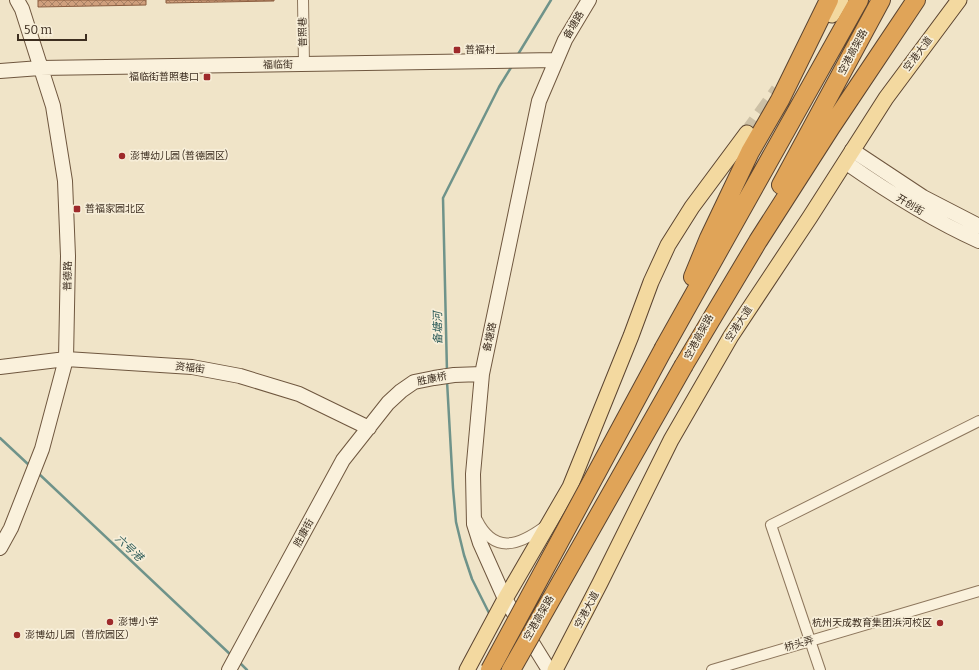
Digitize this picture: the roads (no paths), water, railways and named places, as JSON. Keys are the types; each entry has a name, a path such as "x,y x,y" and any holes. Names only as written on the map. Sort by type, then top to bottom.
{"highway":[{"name":"空港高架路","path":"490,670 664,348 859,0"},
{"name":"空港高架路","path":"511,670 684,365 881,0"},
{"path":"684,365 762,234 916,0"},
{"path":"664,348 709,238 726,201 750,152 831,7"}],"main road":[{"path":"831,7 841,0"},
{"name":"空港大道","path":"555,670 675,434 731,336 886,98 959,0"},
{"path":"467,670 476,651 570,487 631,336 651,282 668,245 692,207 747,133"}],"street":[{"name":"普德路","path":"0,548 11,528 23,500 42,449 66,359 68,256 65,181 53,106 22,9 17,0"},
{"name":"普照巷","path":"303,0 304,64"},
{"name":"备塘路","path":"549,670 502,605 474,524 473,474 482,374 539,101 565,40 589,0"},
{"name":"福临街","path":"0,71 40,68 556,60"},
{"name":"开创街","path":"849,156 979,226"},
{"name":"开创街","path":"849,156 908,204 960,233 979,241"},
{"name":"资福街","path":"0,367 66,359 192,367 240,376 299,394 369,428"},
{"name":"胜康桥","path":"388,403 414,382 454,375 482,374"},
{"name":"胜康街","path":"229,670 343,460 388,403"},
{"path":"820,670 771,525 979,421"},
{"path":"473,507 478,521 486,535 499,543 510,544 522,541 549,524"},
{"name":"桥头弄","path":"712,670 979,591"}],"waterway":[{"name":"备塘河","path":"517,56 551,0"},
{"name":"备塘河","path":"447,372 443,198 499,87 512,66"},
{"name":"备塘河","path":"447,381 456,522 464,555 472,579 490,615"},
{"name":"六号港","path":"0,438 30,466"},
{"name":"六号港","path":"38,473 232,656"},
{"name":"六号港","path":"239,662 247,670"}],"tunnel":[{"path":"747,133 778,90"}],"place":[{"name":"普福村","path":"457,50"},
{"name":"福临街普照巷口","path":"207,77"},
{"name":"澎博幼儿园 (普德园区)","path":"122,156"},
{"name":"普福家园北区","path":"77,209"},
{"name":"澎博小学","path":"110,622"},
{"name":"杭州天成教育集团浜河校区","path":"940,623"},
{"name":"澎博幼儿园（普欣园区）","path":"17,635"}]}
